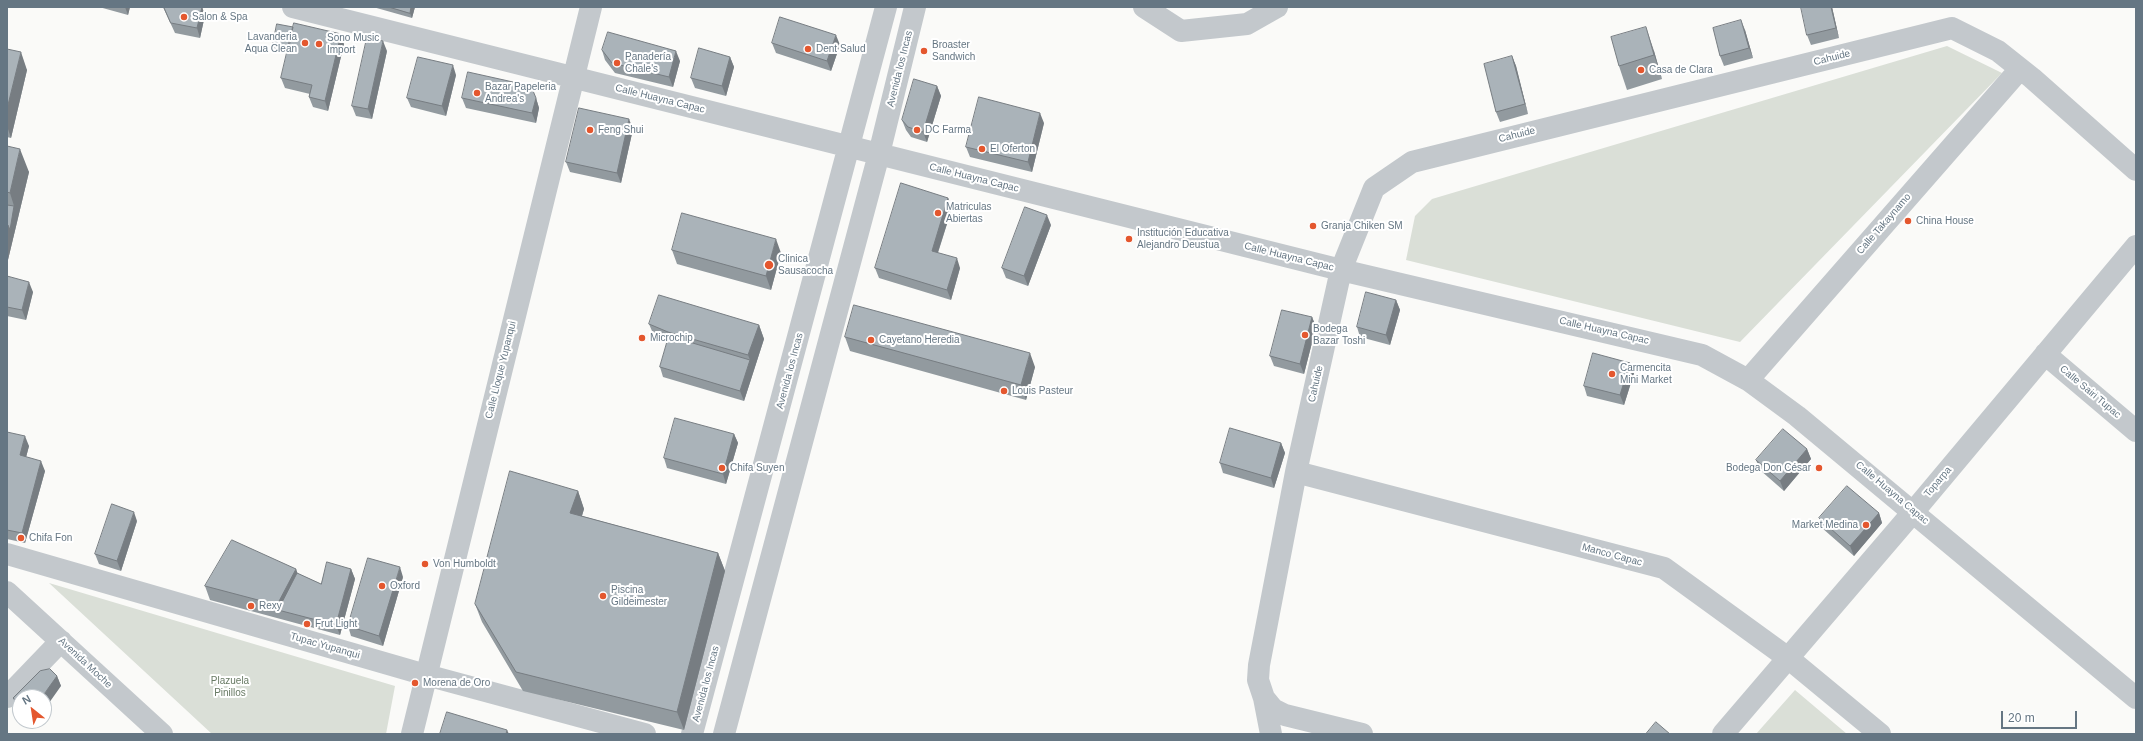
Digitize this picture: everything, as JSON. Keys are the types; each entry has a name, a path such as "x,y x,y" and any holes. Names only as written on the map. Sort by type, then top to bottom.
{"street":[{"name":"Calle Huayna Capac","path":"293,7 1341,270 1702,355 1748,380 1797,416 1914,511 2136,698"},
{"name":"Calle Lloque Yupanqui","path":"412,734 591,7"},
{"name":"Avenida los Incas","path":"692,734 850,147 886,7"},
{"name":"Avenida los Incas","path":"724,734 879,154 915,7"},
{"path":"1144,7 1181,31 1247,24 1277,7"},
{"name":"Cahuide","path":"1271,734 1264,698 1258,680 1259,665 1296,472 1341,270 1374,188 1412,162 1952,28 1998,51 2136,170"},
{"name":"Calle Takaynamo","path":"1748,380 2020,69"},
{"name":"Toparpa","path":"1723,734 1914,511 2136,246"},
{"name":"Calle Sairi Tupac","path":"2045,354 2136,430"},
{"name":"Manco Capac","path":"1296,472 1664,568 1788,658 1880,734"},
{"name":"Tupac Yupanqui","path":"7,554 426,675 645,734"},
{"name":"Avenida Moche","path":"7,592 162,734"},
{"path":"7,698 61,641"},
{"path":"1264,698 1273,709 1285,715 1362,734"}],"green space":[{"path":"1947,46 2002,73 1740,342 1406,260 1415,216 1432,199"},
{"name":"Plazuela Pinillos","path":"49,583 395,686 386,734 212,734"},
{"path":"1795,690 1847,734 1756,734"}],"building":[{"path":"164,7 202,7 197,28 171,23"},
{"path":"389,7 411,7 410,13"},
{"path":"1801,7 1831,7 1836,28 1807,35"},
{"name":"Dent Salud","path":"780,17 836,35 827,61 772,43"},
{"path":"1741,20 1749,48 1720,56 1713,28"},
{"path":"294,23 341,34 325,101 309,97 312,85 281,78"},
{"path":"277,24 293,27 289,47 273,44"},
{"path":"1646,27 1654,55 1619,66 1611,37"},
{"path":"608,32 676,51 669,77 612,63 602,50"},
{"path":"367,38 383,41 368,109 352,106"},
{"path":"699,48 730,57 722,86 691,78"},
{"path":"7,49 21,52 7,109"},
{"path":"1512,56 1525,104 1496,112 1484,64"},
{"path":"418,57 453,65 442,106 407,98"},
{"path":"468,72 531,86 536,98 532,113 462,98"},
{"path":"914,79 937,86 923,132 908,127 902,120"},
{"path":"979,97 1040,113 1028,162 966,147"},
{"path":"579,108 629,119 617,173 566,162"},
{"path":"7,146 20,149 10,193 7,192"},
{"path":"901,183 948,198 932,251 957,258 947,290 875,268"},
{"path":"7,205 14,206 10,230 7,225"},
{"path":"1025,207 1047,215 1024,276 1002,268"},
{"path":"682,213 776,239 766,276 672,250"},
{"path":"7,276 29,282 22,310 7,307"},
{"path":"1366,292 1396,300 1386,335 1357,327"},
{"path":"659,295 759,325 748,355 668,332 649,324"},
{"path":"854,305 1030,353 1021,385 845,337"},
{"path":"1282,310 1312,317 1300,364 1270,356"},
{"path":"669,336 750,360 740,391 660,367"},
{"path":"1593,353 1630,363 1620,395 1584,386"},
{"path":"675,418 734,434 723,474 664,458"},
{"path":"1230,428 1281,443 1271,478 1220,463"},
{"path":"1783,429 1807,449 1780,481 1756,460"},
{"path":"7,432 25,436 20,455 41,461 22,533 7,530"},
{"name":"Piscina Gildeimester","path":"510,471 578,491 570,513 718,553 677,712 516,672 475,604"},
{"path":"1847,486 1879,513 1850,546 1819,518"},
{"path":"112,504 134,512 117,561 95,554"},
{"path":"232,540 296,569 277,605 205,586"},
{"path":"368,558 400,567 379,636 348,626"},
{"path":"327,562 351,569 336,625 278,610 297,573 321,584"},
{"path":"50,669 57,676 48,689 22,689 40,671"},
{"path":"447,712 507,730 506,734 440,734"},
{"path":"1656,722 1670,734 1646,734"}],"place":[{"name":"Salon & Spa","path":"184,17"},
{"name":"Lavanderia Aqua Clean","path":"305,43"},
{"name":"Sono Music Import","path":"319,44"},
{"name":"Dent Salud","path":"808,49"},
{"name":"Broaster Sandwich","path":"924,51"},
{"name":"Panadería Chale's","path":"617,63"},
{"name":"Casa de Clara","path":"1641,70"},
{"name":"Bazar Papeleria Andrea's","path":"477,93"},
{"name":"Feng Shui","path":"590,130"},
{"name":"DC Farma","path":"917,130"},
{"name":"El Oferton","path":"982,149"},
{"name":"Matriculas Abiertas","path":"938,213"},
{"name":"China House","path":"1908,221"},
{"name":"Granja Chiken SM","path":"1313,226"},
{"name":"Institución Educativa Alejandro Deustua","path":"1129,239"},
{"name":"Clinica Sausacocha","path":"769,265"},
{"name":"Bodega Bazar Toshi","path":"1305,335"},
{"name":"Microchip","path":"642,338"},
{"name":"Cayetano Heredia","path":"871,340"},
{"name":"Carmencita Mini Market","path":"1612,374"},
{"name":"Louis Pasteur","path":"1004,391"},
{"name":"Chifa Suyen","path":"722,468"},
{"name":"Bodega Don César","path":"1819,468"},
{"name":"Market Medina","path":"1866,525"},
{"name":"Chifa Fon","path":"21,538"},
{"name":"Von Humboldt","path":"425,564"},
{"name":"Oxford","path":"382,586"},
{"name":"Piscina Gildeimester","path":"603,596"},
{"name":"Rexy","path":"251,606"},
{"name":"Frut Light","path":"307,624"},
{"name":"Morena de Oro","path":"415,683"}]}
